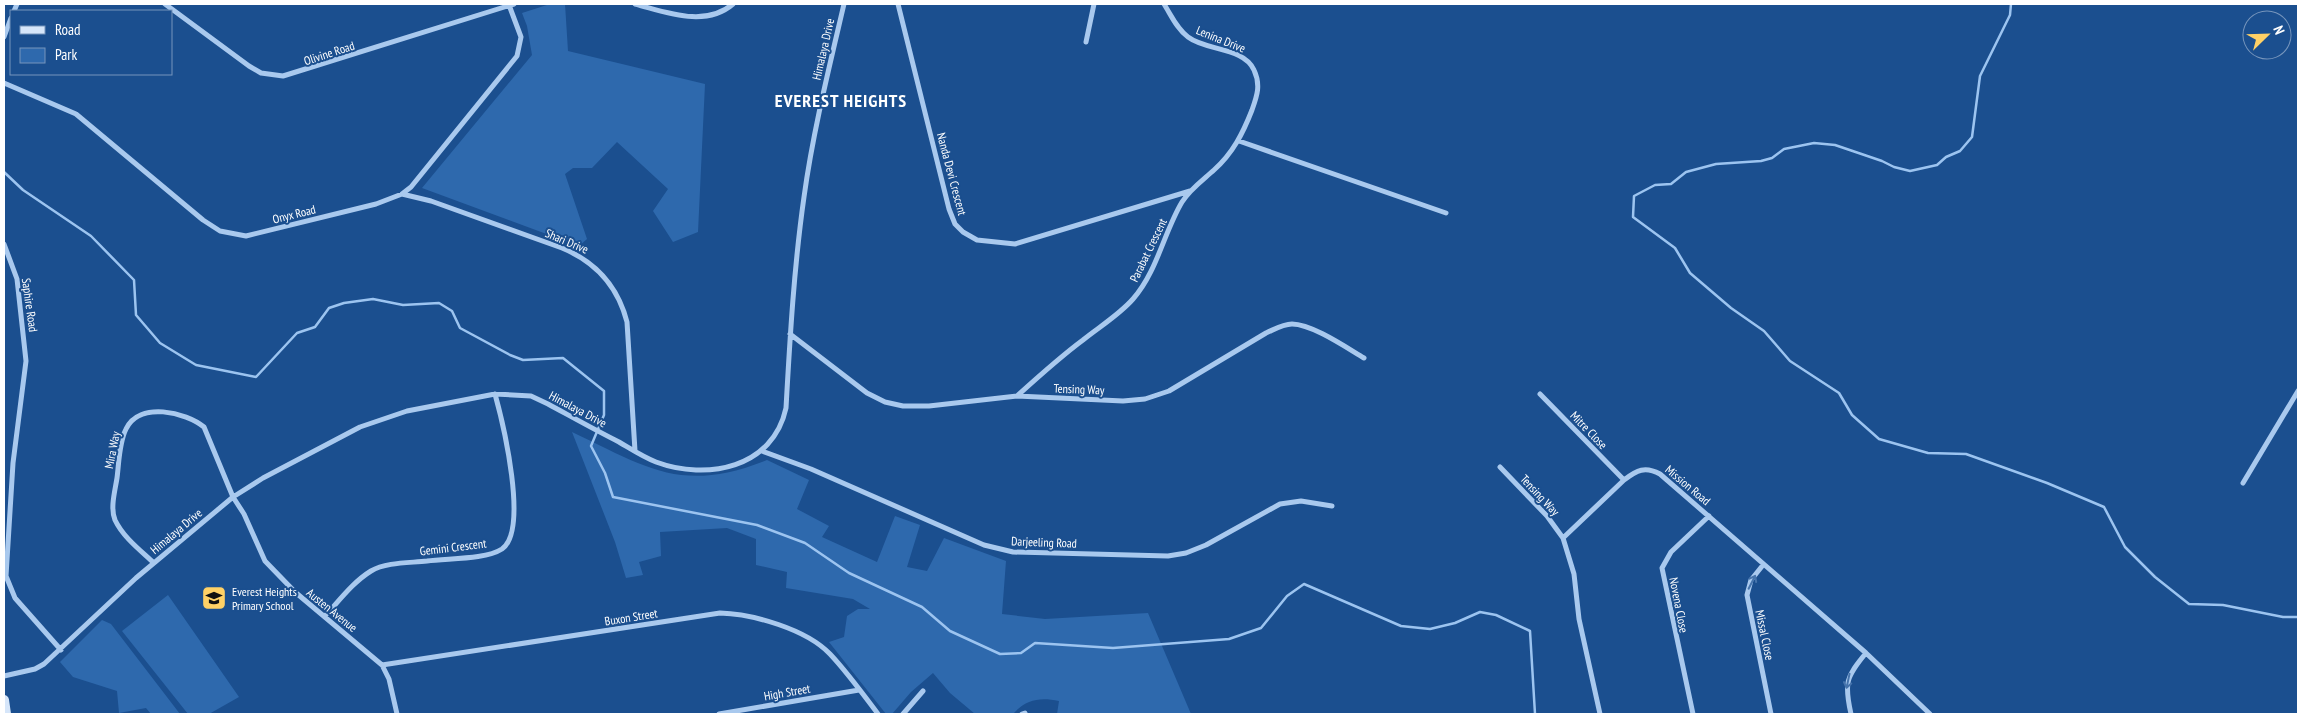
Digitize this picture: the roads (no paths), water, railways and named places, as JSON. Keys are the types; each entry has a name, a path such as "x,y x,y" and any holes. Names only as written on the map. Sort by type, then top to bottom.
{"street":[{"name":"Olivine Road","path":"165,4 250,66 262,72 283,76 512,5"},
{"path":"635,4 679,16 699,17 714,15 733,4"},
{"name":"Himalaya Drive","path":"4,676 35,669 61,650 154,562 233,497 263,478 360,426 407,411 495,394 531,396 656,462 678,468 699,470 724,468 741,463 762,451 783,424 786,408 790,334 804,196 827,76 844,4"},
{"name":"Nanda Devi Crescent","path":"898,4 949,209 954,224 963,232 977,240 1015,244 1190,191"},
{"path":"1086,42 1094,4"},
{"name":"Lenina Drive","path":"1164,4 1178,28 1188,37 1196,42 1238,56 1254,68"},
{"name":"Onyx Road","path":"4,83 76,114 204,220 220,231 233,235 260,233 376,204 402,194 411,187 517,56 521,37 512,5"},
{"path":"4,37 10,21"},
{"name":"Parabat Crescent","path":"1017,396 1061,357 1134,298 1151,269 1182,202 1190,191 1216,169 1239,141 1258,93 1258,82 1254,68"},
{"path":"1239,141 1446,213"},
{"name":"Shari Drive","path":"402,194 431,201 543,242 580,256 592,264 616,292 623,305 627,322 635,451"},
{"name":"Saphire Road","path":"4,244 17,279 26,360 14,463 6,576 15,598 61,650"},
{"name":"Tensing Way","path":"790,334 866,393 885,402 929,406 1017,396 1123,401 1158,396 1266,333 1281,326 1294,324 1324,336 1364,358"},
{"path":"2243,483 2298,391"},
{"name":"Gemini Crescent","path":"325,616 372,570 389,565 485,554 502,548 509,541 513,531 514,514 507,446 495,394"},
{"name":"Mitre Close","path":"1540,394 1624,480"},
{"name":"Mira Way","path":"154,562 120,529 112,510 123,439 131,421 139,416 160,412 183,414 195,419 204,427 233,497"},
{"name":"Darjeeling Road","path":"762,451 811,469 984,545 1013,552 1168,556 1186,553 1206,545 1280,504 1301,501 1332,506"},
{"name":"Tensing Way","path":"1500,467 1547,516 1563,538"},
{"name":"Mission Road","path":"1563,538 1634,472 1643,469 1652,470 1660,474 1866,653 1930,714"},
{"name":"Austen Avenue","path":"233,497 244,514 265,561 295,592 382,666 388,679 397,714"},
{"name":"Novena Close","path":"1693,714 1662,568 1671,552 1709,516"},
{"path":"1563,538 1574,574 1579,619 1600,714"},
{"name":"Missal Close","path":"1763,565 1751,580 1747,595 1771,714"},
{"name":"Buxon Street","path":"382,666 720,613 737,614 780,626 817,642 830,654 878,714"},
{"path":"1851,714 1846,693 1848,678 1866,653"},
{"name":"High Street","path":"719,714 858,690"},
{"path":"903,714 923,691"},
{"path":"4,700 6,714"}],"waterway":[{"path":"2011,4 2010,15 1980,76 1972,137 1960,151 1946,157 1937,165 1910,171 1835,145 1814,143 1784,149 1772,158 1761,161 1716,164 1686,172 1671,184 1655,185 1634,196 1633,217 1675,248 1690,273 1731,308 1764,331 1790,361 1839,393 1852,415 1879,439 1928,453 1966,454 2047,483 2104,507 2125,547 2155,577 2189,604 2223,605 2283,617 2298,617"},
{"path":"4,172 23,190 91,236 134,280 136,315 160,343 196,365 256,377 297,333 315,327 329,308 344,303 373,299 403,305 439,303 452,311 460,328 510,355 523,360 563,358 604,391 604,415 591,446 605,473 613,497 757,525 805,543 849,573 922,607 950,631 1000,654 1021,653 1035,643 1113,648 1229,639 1261,628 1287,596 1304,584 1401,626 1430,629 1455,623 1480,612 1496,615 1530,631 1535,714"}],"place":[{"name":"Everest Heights Primary School","path":"214,598"}],"district":[{"name":"EVEREST HEIGHTS","path":"841,100"}]}
